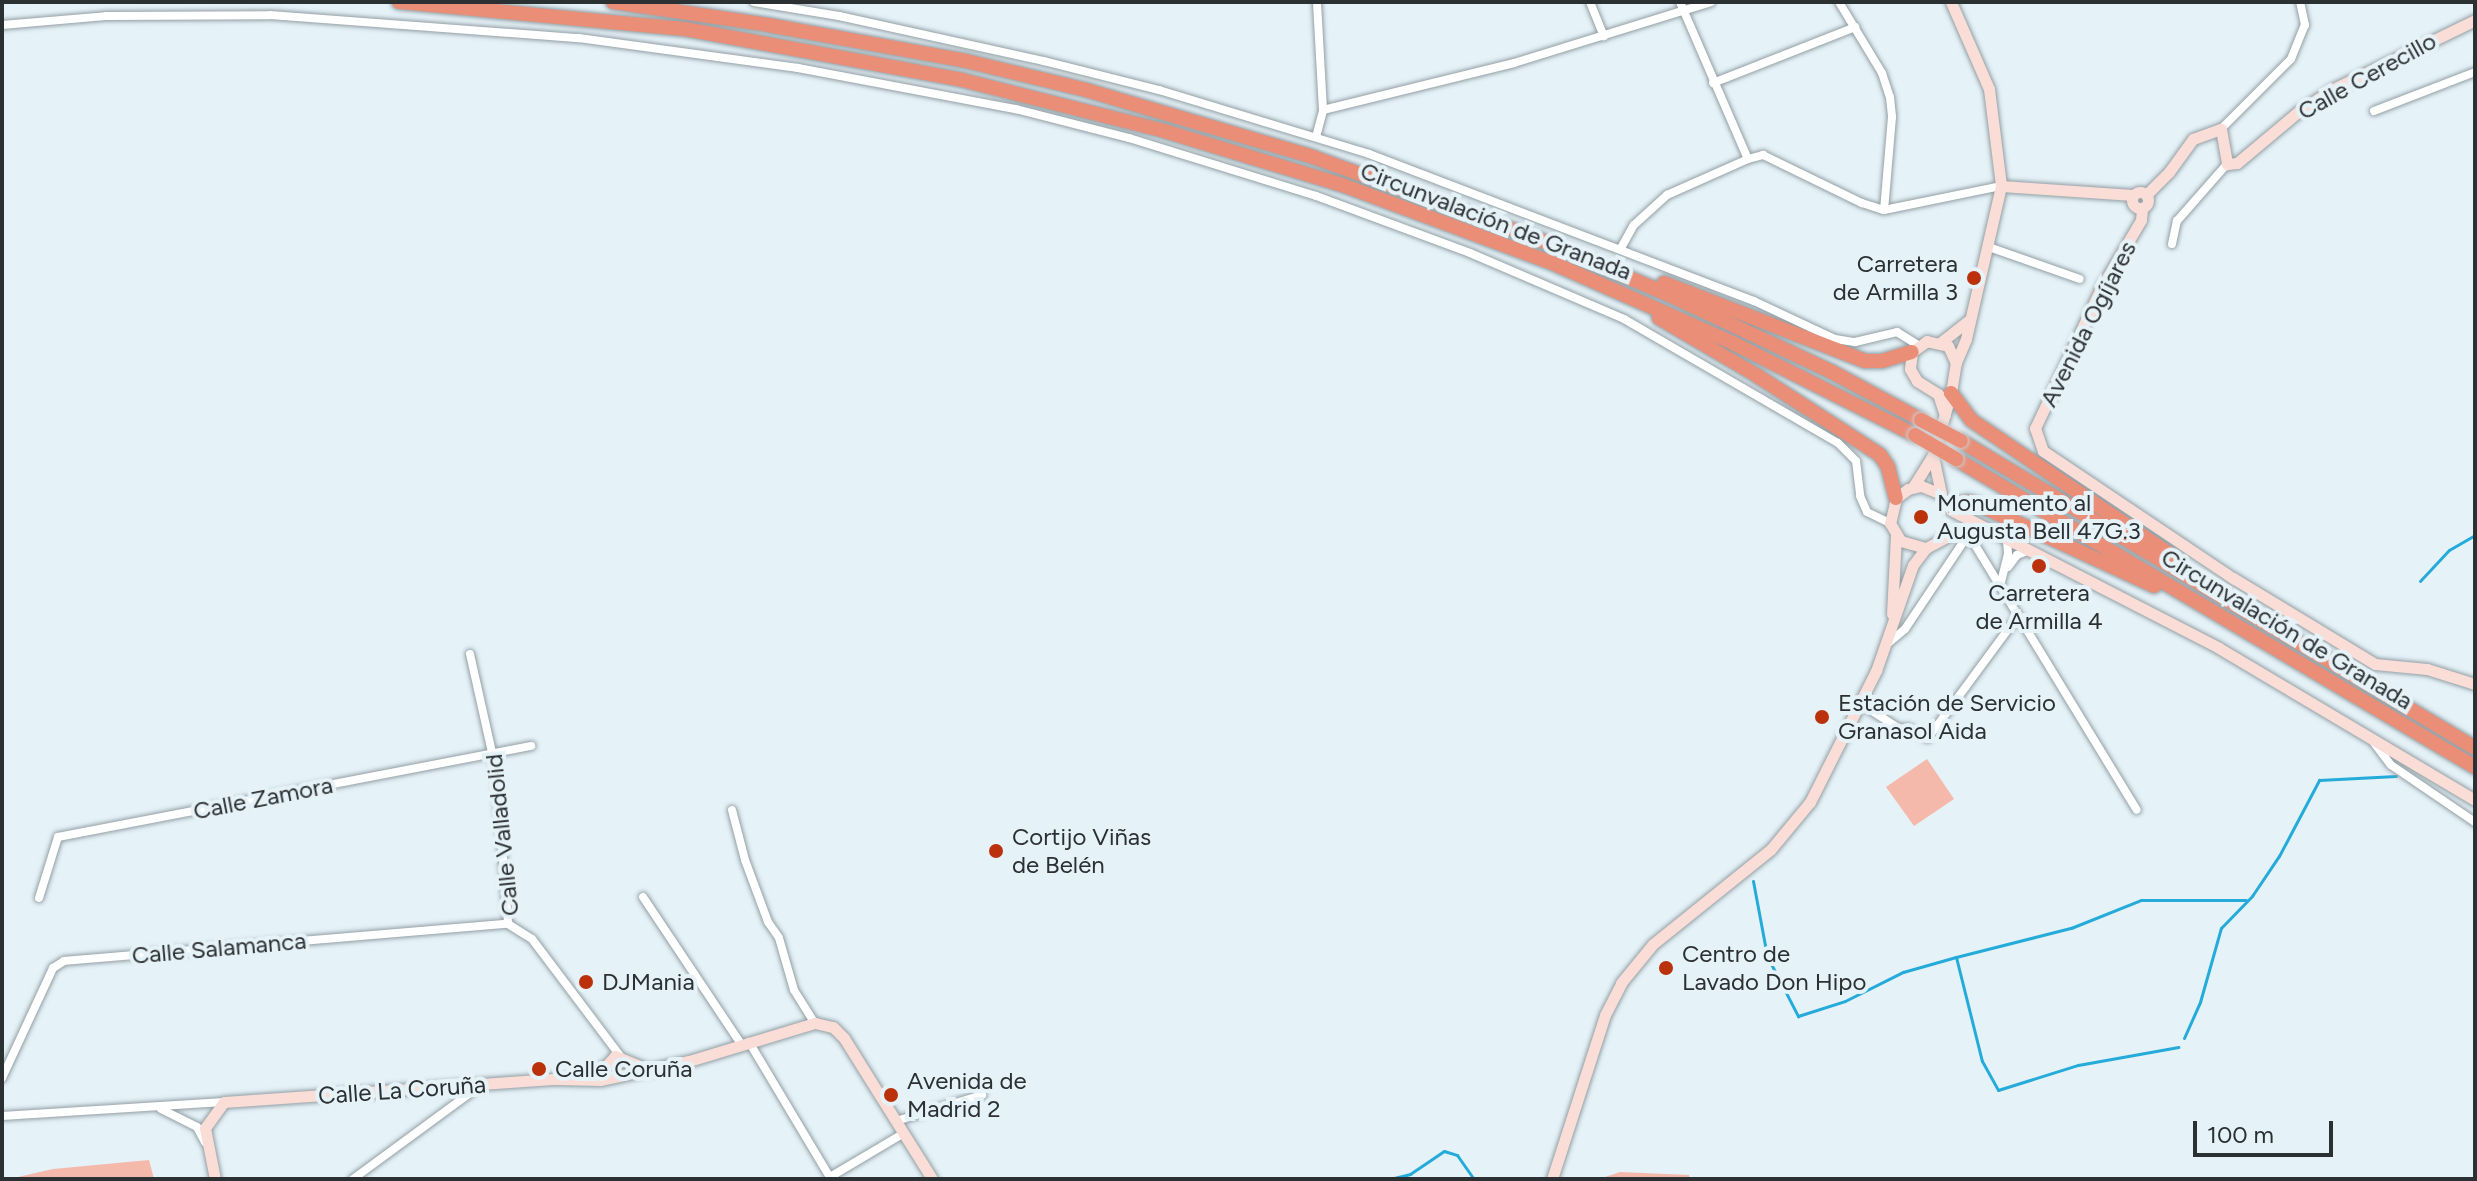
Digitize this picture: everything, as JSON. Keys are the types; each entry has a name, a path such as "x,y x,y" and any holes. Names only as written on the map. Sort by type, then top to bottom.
{"highway":[{"name":"Circunvalación de Granada","path":"399,2 685,29 962,80 1062,103 1345,186 1557,265 1733,343 1915,435 2475,767"},
{"name":"Circunvalación de Granada","path":"613,2 768,25 966,61 1086,90 1313,157 1427,197 1597,264 1761,338 1961,441 2475,748"},
{"path":"1597,264 1627,268 1865,361 1882,361 1915,349"},
{"path":"1637,300 1661,319 1756,375 1880,455 1888,467 1896,498"},
{"path":"1951,393 1971,420 2193,569 2209,588"},
{"path":"1947,504 1968,502 1979,505 2170,593 2194,599"}],"street":[{"path":"754,2 839,16 1044,61 1316,137 1621,248 1754,301 1835,339 1855,342 1897,332 1915,349"},
{"path":"1316,137 1323,110 1317,2"},
{"path":"1590,2 1604,36"},
{"path":"1680,2 1748,159"},
{"path":"1323,110 1539,56 1711,2"},
{"path":"1839,2 1882,73 1890,97 1892,117 1884,210"},
{"path":"1931,387 1943,384 1963,351 2001,186 1989,89 1951,2"},
{"path":"2146,195 2169,172 2193,139 2221,129 2291,59 2305,25 2300,2"},
{"path":"2,25 106,16 270,15 579,38 798,68 1016,109 1129,138 1316,196 1470,253 1624,319 1722,373 1838,443 1856,461 1863,506 1874,517 1890,523"},
{"name":"Calle Cerecillo","path":"2172,244 2177,221 2227,164 2237,163 2299,111 2331,90 2475,20"},
{"path":"1713,83 1855,27"},
{"path":"2374,111 2475,72"},
{"path":"2221,129 2227,164"},
{"path":"1621,248 1634,225 1667,195 1763,155 1862,203 1884,210 2001,186 2133,195 2140,192 2146,195 2148,203 2142,209 2133,205 2133,195"},
{"name":"Avenida Ogíjares","path":"2142,209 2141,220 2101,288 2035,428 2043,451 2233,578 2375,664 2427,669 2475,684"},
{"path":"1989,247 2080,279"},
{"path":"1941,342 1962,329 1971,316"},
{"path":"1926,548 1907,545 1896,535 1890,523 1896,498 1913,487 1933,455 1945,415 1951,393 1954,369 1952,351 1941,342 1927,341 1915,349 1909,365 1912,375 1931,387 1942,400 1945,415"},
{"path":"1933,455 1947,504 1946,536"},
{"path":"1913,487 1929,487 1947,504 1988,529 2219,648 2475,800"},
{"path":"1552,1179 1605,1015 1621,983 1653,944 1784,836 1810,802 1861,704 1886,646 1913,565 1926,548 1966,529 1988,529"},
{"path":"1892,627 1896,535"},
{"path":"2006,571 2007,538"},
{"path":"1886,646 1905,629 1964,541 1972,540 2137,810"},
{"path":"2000,586 2017,555 2030,550"},
{"path":"1861,704 1900,729 1908,728 1928,738 2018,616"},
{"name":"Calle Valladolid","path":"470,654 494,755 508,924 532,939 600,1033 623,1059"},
{"path":"2370,735 2391,765 2475,822"},
{"name":"Calle Zamora","path":"39,898 58,837 531,746"},
{"path":"2391,765 2393,749"},
{"path":"732,810 745,860 768,922 779,938 794,990 815,1023 833,1027 844,1038 932,1179"},
{"path":"643,897 745,1043 831,1178 904,1133"},
{"name":"Calle Salamanca","path":"2,1078 53,968 64,961 508,924"},
{"name":"Calle La Coruña","path":"2,1116 617,1077 651,1071 815,1023"},
{"name":"Calle Valladolid","path":"600,1033 606,1065"},
{"name":"Calle La Coruña","path":"580,1078 606,1065 612,1057 623,1059"},
{"path":"623,1059 651,1071"},
{"path":"606,1065 617,1077 627,1069 623,1059"},
{"path":"353,1179 482,1084"},
{"path":"896,1121 982,1095"},
{"path":"215,1179 205,1128 224,1102"},
{"name":"Calle La Coruña","path":"156,1107 197,1127 206,1143"}],"shaded area":[{"path":"1927,759 1954,799 1914,826 1886,787"},
{"path":"149,1160 154,1179 9,1179 53,1169"},
{"path":"1620,1172 1689,1175 1690,1179 1599,1179"}],"waterway":[{"path":"2420,581 2449,550 2475,535"},
{"path":"2184,1038 2200,1002 2221,928 2252,896 2279,856 2319,780 2396,776"},
{"path":"1753,881 1767,956 1798,1016 1845,1001 1903,972 1956,957 1982,1061 1998,1090 2078,1065 2178,1047"},
{"path":"1956,957 2071,928 2141,900 2246,900"},
{"path":"1390,1179 1410,1174 1444,1151 1457,1155 1474,1179"},
{"path":"1592,1179 1630,1179"}],"place":[{"name":"Carretera de Armilla 3","path":"1974,278"},
{"name":"Monumento al Augusta Bell 47G.3","path":"1921,517"},
{"name":"Carretera de Armilla 4","path":"2039,566"},
{"name":"Estación de Servicio Granasol Aida","path":"1822,717"},
{"name":"Cortijo Viñas de Belén","path":"996,851"},
{"name":"Centro de Lavado Don Hipo","path":"1666,968"},
{"name":"DJMania","path":"586,982"},
{"name":"Calle Coruña","path":"539,1069"},
{"name":"Avenida de Madrid 2","path":"891,1095"}]}
